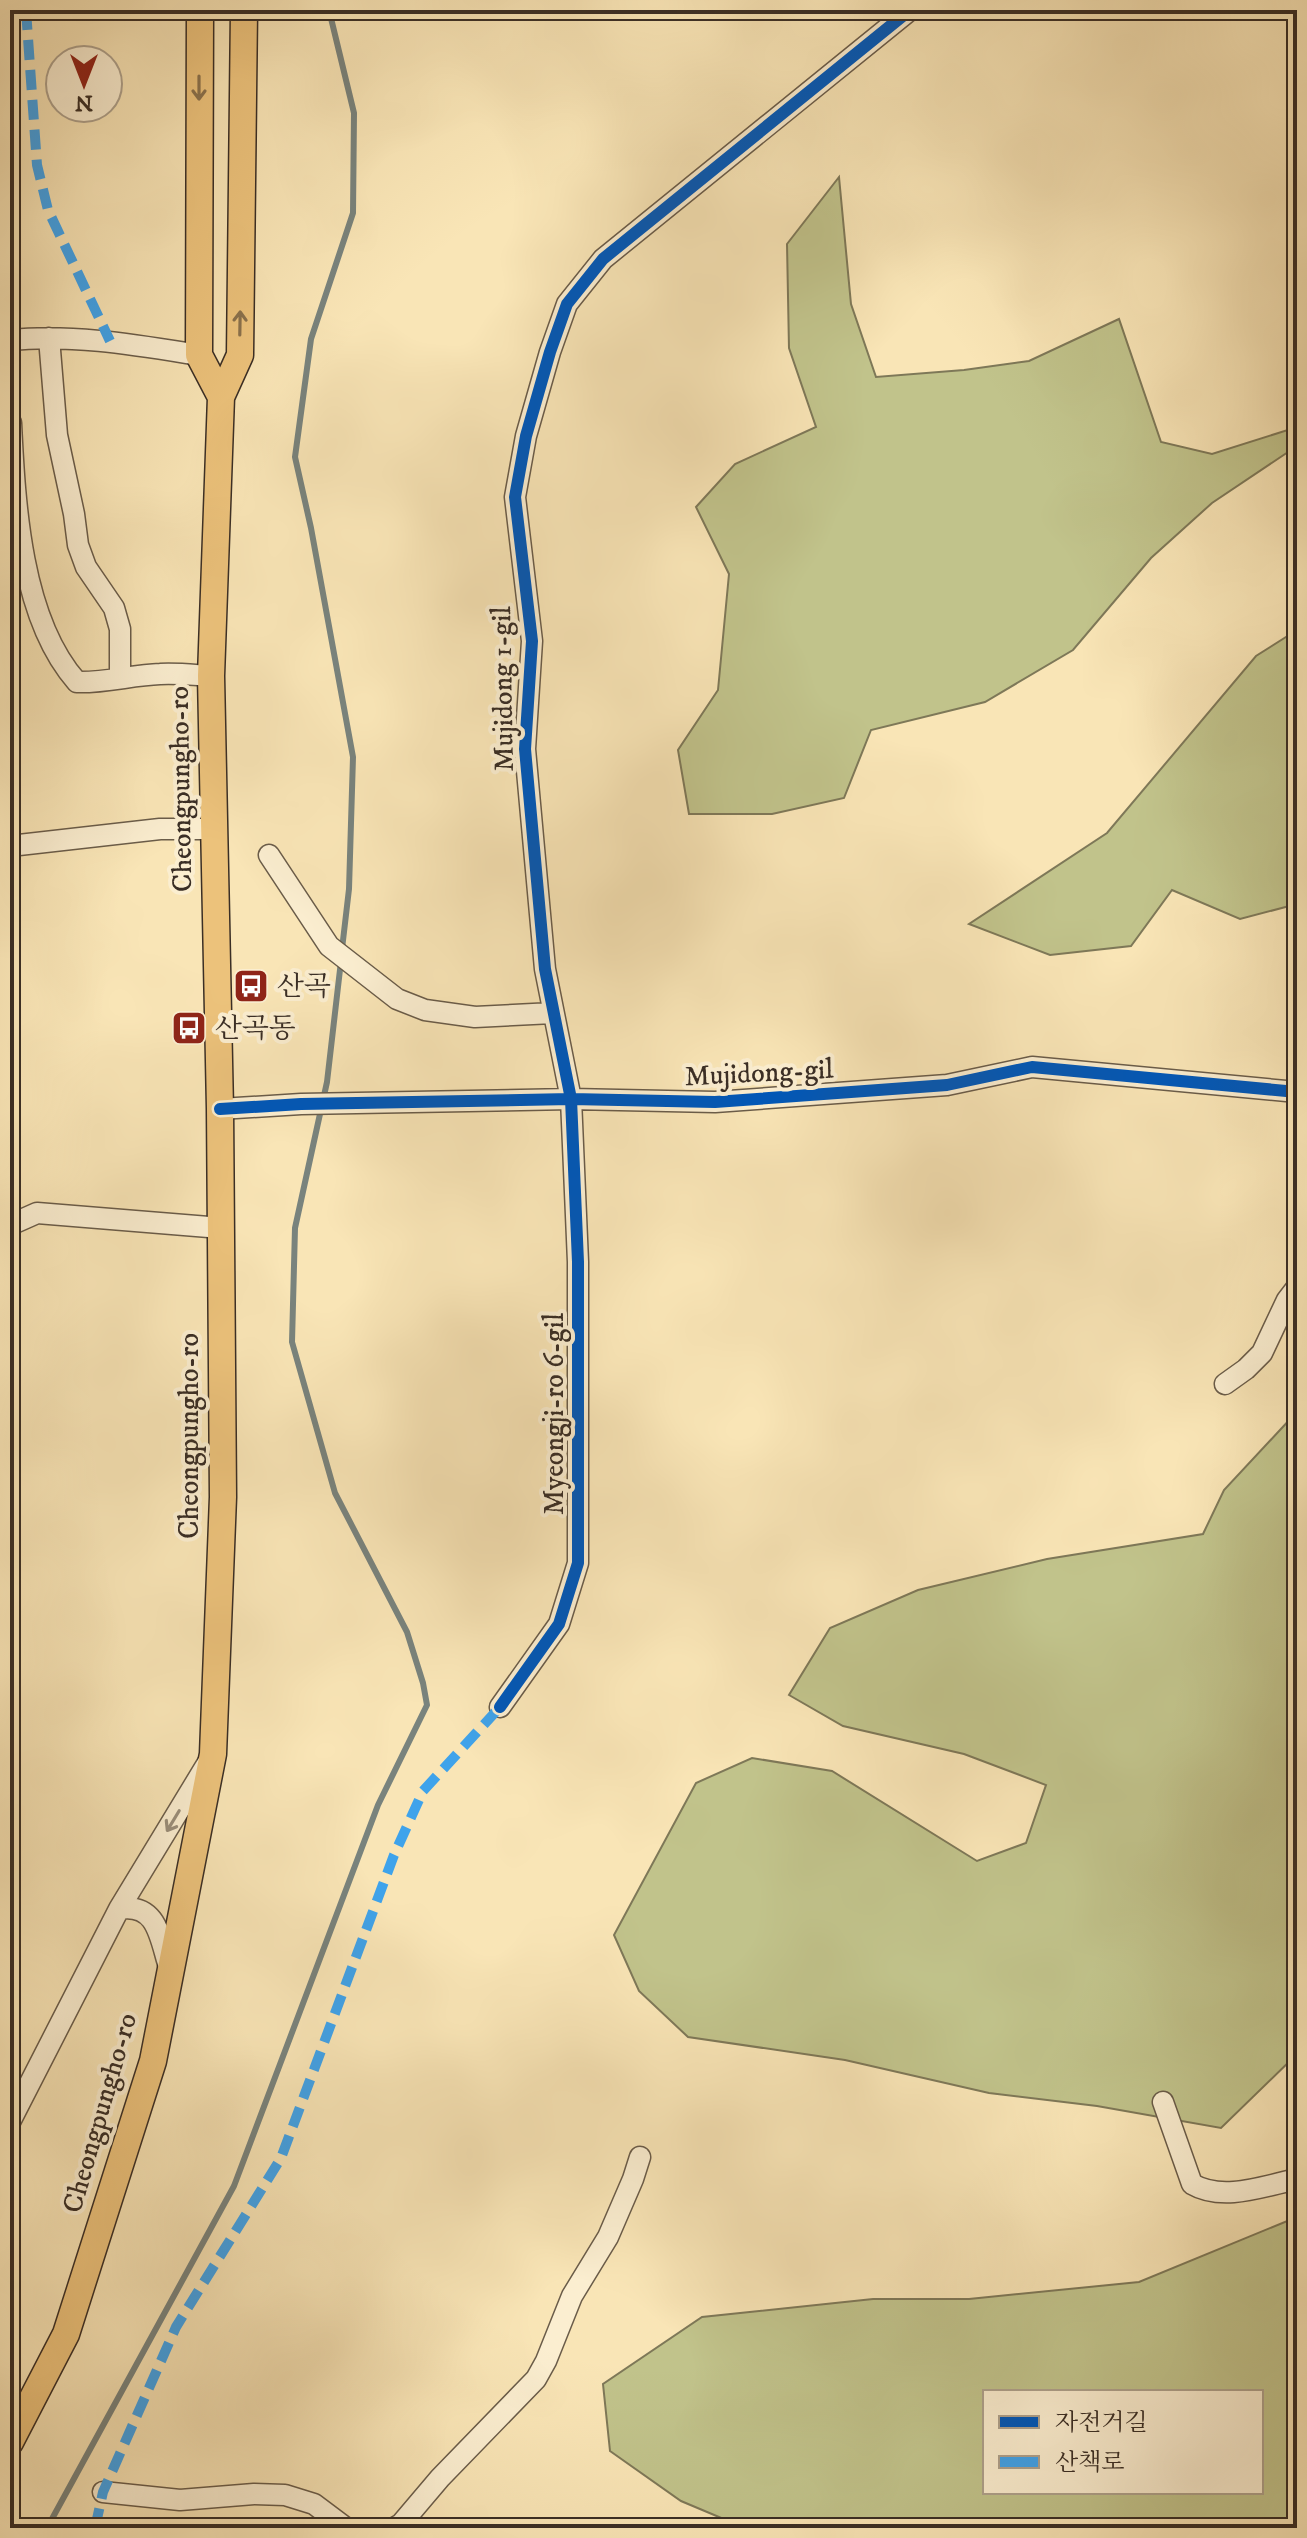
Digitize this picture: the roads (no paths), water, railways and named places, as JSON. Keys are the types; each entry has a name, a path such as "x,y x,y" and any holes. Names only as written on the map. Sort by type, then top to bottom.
{"main road":[{"name":"Cheongpungho-ro","path":"200,10 199,355 221,397"},
{"name":"Cheongpungho-ro","path":"10,2442 66,2334 153,2061 213,1754 223,1497 220,1109 211,676 221,397 240,355 244,10"}],"street":[{"name":"Mujidong 1-gil","path":"571,1099 545,969 525,749 532,641 515,497 526,436 550,352 567,304 603,259 910,10"},
{"path":"49,338 57,435 78,545 86,567 114,608 120,629 120,678"},
{"path":"10,340 110,341 199,355"},
{"path":"11,423 24,554 35,601 58,656 77,682 96,683 162,673 211,676"},
{"path":"10,846 160,829 214,829"},
{"path":"269,855 329,946 397,999 425,1010 475,1017 553,1013"},
{"name":"Mujidong-gil","path":"220,1109 301,1104 571,1099 730,1101 947,1085 1032,1067 1297,1092"},
{"name":"Myeongji-ro 6-gil","path":"500,1707 559,1624 578,1563 578,1262 571,1099"},
{"path":"10,1225 37,1213 221,1228"},
{"path":"1225,1384 1262,1353 1287,1300 1297,1287"},
{"path":"10,2122 119,1909 213,1754"},
{"path":"119,1909 132,1907 146,1911 154,1921 170,1970"},
{"path":"1163,2102 1192,2184 1204,2191 1220,2194 1297,2179"},
{"path":"394,2528 536,2379 572,2296 608,2237 640,2157"},
{"path":"103,2492 180,2500 254,2494 285,2495 314,2504 346,2528"}],"waterway":[{"path":"329,10 354,113 353,213 311,339 295,457 353,757 349,889 342,949"},
{"path":"47,2528 234,2186 378,1805 427,1705 407,1632 335,1493 292,1342 295,1228 327,1082 341,961"}],"place":[{"name":"산곡","path":"251,986"},
{"name":"산곡동","path":"189,1028"}]}
